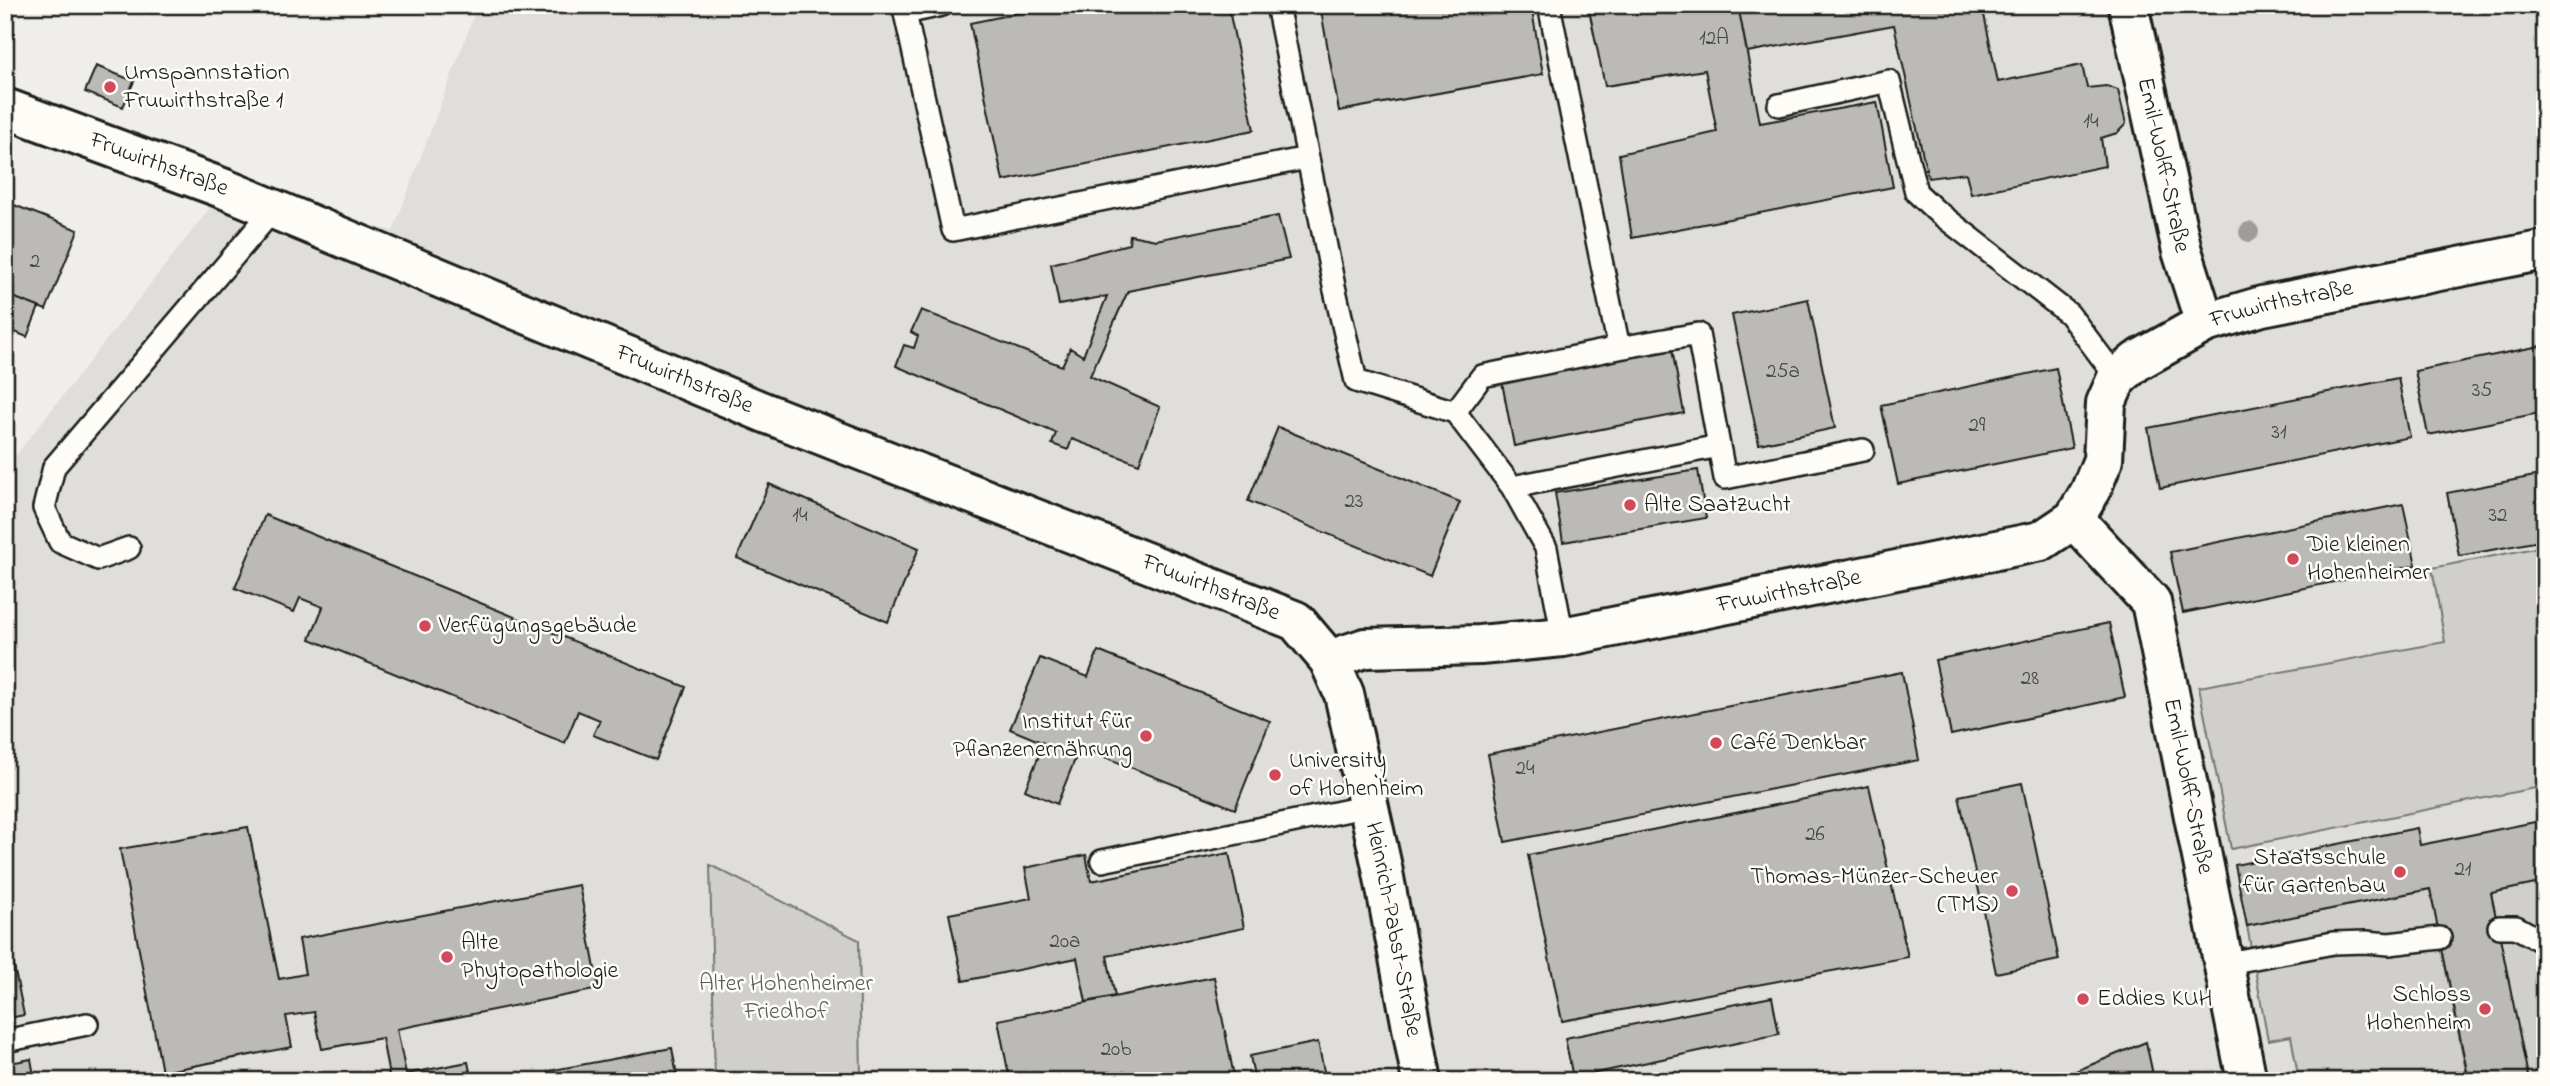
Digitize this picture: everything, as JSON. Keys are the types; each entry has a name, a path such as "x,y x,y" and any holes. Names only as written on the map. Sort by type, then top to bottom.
{"street":[{"name":"Emil-Wolff-Straße","path":"2128,5 2182,251 2205,323"},
{"name":"Fruwirthstraße","path":"5,108 225,189 753,408 1296,621 1329,660 1365,648 1480,645 1563,636 2041,541 2074,519 2090,492 2103,460 2106,403 2118,378 2137,361 2205,323 2262,306 2545,250"},
{"name":"Emil-Wolff-Straße","path":"2074,519 2151,603 2223,950 2223,964 2247,1081"},
{"name":"Heinrich-Pabst-Straße","path":"1329,660 1344,694 1369,806 1422,1081"}],"lane":[{"path":"942,5 905,13 953,230 1307,158"},
{"path":"1277,5 1307,158 1356,381 1455,412 1512,487 1546,548 1563,636"},
{"path":"1549,5 1619,348"},
{"path":"1779,105 1889,81 1916,192 1935,210 2069,314 2118,378"},
{"path":"129,548 98,559 60,542 44,508 54,467 273,210"},
{"path":"1455,412 1482,376 1698,334 1725,478 1863,450"},
{"path":"1512,487 1719,446"},
{"path":"1101,860 1369,806"},
{"path":"2499,927 2516,927 2545,943"},
{"path":"2223,964 2333,943 2389,944 2440,938"},
{"path":"5,1041 87,1024"}],"shaded area":[{"name":"University of Hohenheim","path":"473,5 2545,5 2545,1081 5,1081 5,469 225,189 393,231 474,15"}],"green space":[{"path":"2545,546 2545,786 2231,849 2199,687 2445,642 2432,568"},
{"name":"Alter Hohenheimer Friedhof","path":"710,865 859,940 861,1081 715,1081"},
{"path":"2545,882 2545,1081 2528,1081 2491,893"},
{"path":"2430,889 2468,1081 2299,1081 2291,1036 2268,1040 2247,926"}],"building":[{"path":"1057,5 1228,5 1254,130 1003,181 970,23"},
{"path":"1320,5 1531,5 1543,74 1339,111"},
{"path":"1588,5 1738,5 1760,123 1877,102 1893,187 1632,238 1619,154 1717,132 1705,70 1605,86"},
{"path":"1738,5 1982,5 1998,82 2082,65 2087,88 2106,86 2118,90 2126,124 2117,133 2101,138 2105,166 1971,194 1966,173 1928,178 1894,25 1747,52"},
{"name":"Umspannstation Fruwirthstraße 1","path":"96,66 134,81 123,107 85,92"},
{"path":"14,205 78,230 46,310 5,294 5,228"},
{"path":"1278,216 1289,259 1128,291 1090,376 1160,407 1139,464 1072,439 1068,450 1052,444 1056,433 896,366 904,345 914,348 918,336 911,332 921,310 1062,366 1070,348 1083,356 1107,296 1059,305 1051,264 1129,244 1130,235 1156,240"},
{"path":"5,294 39,307 27,337 5,328"},
{"path":"1808,299 1835,428 1759,444 1732,315"},
{"path":"1671,344 1684,413 1514,446 1501,377"},
{"path":"2545,345 2545,412 2428,435 2415,371"},
{"path":"2056,368 2072,448 1898,484 1881,405"},
{"path":"2398,378 2410,437 2160,488 2148,428"},
{"path":"1278,427 1460,502 1430,576 1248,501"},
{"name":"Alte Saatzucht","path":"1698,470 1706,518 1563,542 1555,493"},
{"path":"2545,474 2545,540 2459,556 2447,493"},
{"path":"769,484 919,548 888,622 737,558"},
{"name":"Die kleinen Hohenheimer","path":"2403,504 2416,565 2183,613 2170,552"},
{"name":"Verfügungsgebäude","path":"265,515 686,687 656,760 593,735 600,720 578,711 565,743 310,639 323,607 300,598 294,612 235,588"},
{"path":"2109,623 2125,697 1951,735 1935,660"},
{"name":"Institut für Pflanzenernährung","path":"1098,651 1270,721 1235,809 1080,747 1057,804 1025,790 1044,743 1010,729 1040,658 1088,677"},
{"path":"1902,672 1919,760 1505,842 1488,754"},
{"name":"Thomas-Münzer-Scheuer (TMS)","path":"2022,783 2059,960 1996,973 1959,796"},
{"path":"1869,786 1908,957 1562,1021 1528,855"},
{"name":"Schloss Hohenheim","path":"2545,820 2545,882 2491,893 2529,1081 2469,1081 2430,889 2247,926 2235,865 2417,828 2420,845"},
{"name":"Alte Phytopathologie","path":"248,827 279,979 305,974 299,939 579,885 599,989 397,1029 406,1074 468,1062 472,1081 390,1081 382,1038 322,1049 314,1012 286,1016 292,1047 162,1072 120,849"},
{"path":"1229,853 1244,928 1107,956 1115,996 1086,1002 1077,958 963,981 949,914 1031,898 1025,868 1086,855 1091,881"},
{"path":"5,923 24,1015 5,1019"},
{"path":"1214,977 1235,1081 1010,1081 998,1020"},
{"path":"1772,997 1779,1034 1573,1078 1565,1038"},
{"path":"1318,1042 1326,1081 1255,1081 1250,1056"},
{"path":"2146,1042 2152,1070 2151,1081 2052,1081"},
{"path":"672,1048 678,1081 550,1081 548,1071"},
{"path":"31,1059 35,1081 5,1081 5,1064"}],"place":[{"name":"Umspannstation Fruwirthstraße 1","path":"110,87"},
{"name":"Alte Saatzucht","path":"1630,505"},
{"name":"Die kleinen Hohenheimer","path":"2293,559"},
{"name":"Verfügungsgebäude","path":"425,626"},
{"name":"Institut für Pflanzenernährung","path":"1146,736"},
{"name":"Café Denkbar","path":"1716,743"},
{"name":"University of Hohenheim","path":"1275,775"},
{"name":"Staatsschule für Gartenbau","path":"2400,872"},
{"name":"Thomas-Münzer-Scheuer (TMS)","path":"2012,891"},
{"name":"Alte Phytopathologie","path":"447,957"},
{"name":"Eddies KUH","path":"2083,999"},
{"name":"Schloss Hohenheim","path":"2485,1009"}]}
